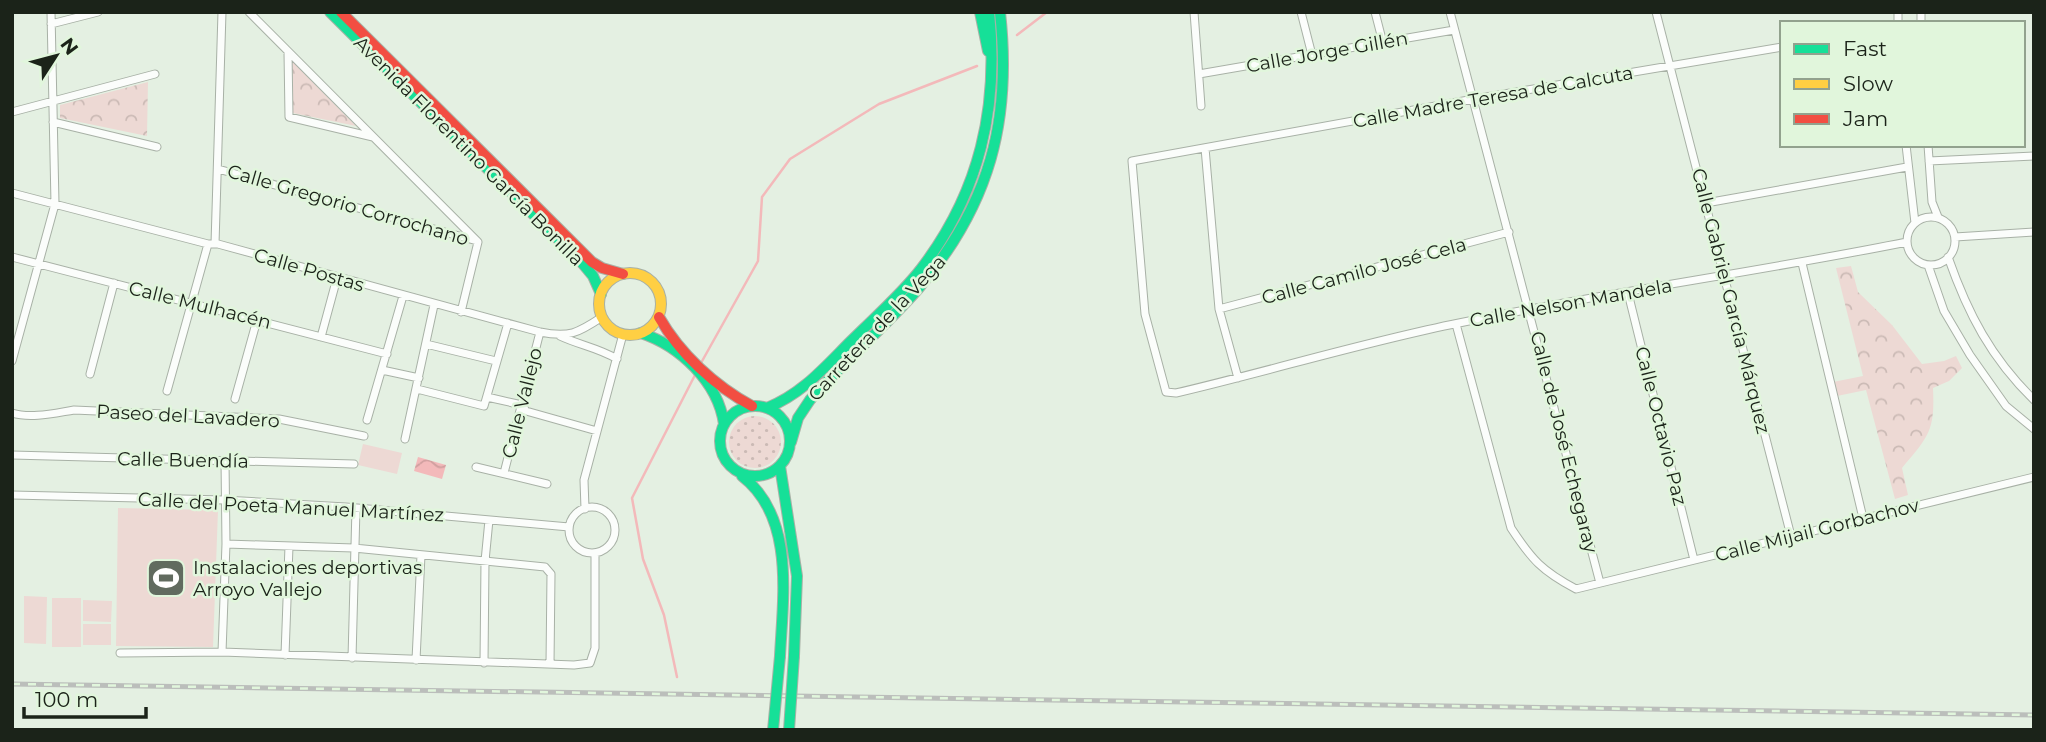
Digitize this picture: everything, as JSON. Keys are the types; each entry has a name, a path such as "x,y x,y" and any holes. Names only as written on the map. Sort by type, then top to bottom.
{"main road":[{"name":"Avenida Florentino García Bonilla","path":"330,12 583,264 593,276 601,294"},
{"name":"Avenida Florentino García Bonilla","path":"341,12 592,262 623,274"},
{"path":"980,12 992,76"},
{"name":"Carretera de la Vega","path":"767,408 789,399 818,373 907,285 938,246 957,212 979,157 988,121 994,50 989,12"},
{"name":"Carretera de la Vega","path":"790,442 798,418 810,400 916,292 955,241 971,212 988,173 1004,101 1005,52 1000,12"},
{"path":"1004,101 1012,70 1008,12"},
{"path":"640,333 652,326 659,317 661,298 651,280 632,273 623,274 612,279 601,294 599,307 602,317 613,329 623,334 640,333 653,336 667,344 703,380 719,402 724,424 720,445 728,464 764,496 775,525 782,587 780,656 773,730"},
{"path":"659,317 672,336 736,398 752,406 767,408 784,421 790,442 788,455 780,466 759,477 736,471"},
{"path":"724,424 737,411 752,406"},
{"path":"780,466 797,576 797,617 789,730"}],"street":[{"path":"12,361 55,204 51,12"},
{"path":"51,24 97,12"},
{"path":"167,391 212,244 218,169 222,12"},
{"path":"249,12 478,242 461,312"},
{"path":"1194,12 1201,106"},
{"path":"1301,12 1312,55"},
{"path":"1375,12 1383,43"},
{"name":"Calle de José Echegaray","path":"1450,12 1600,583"},
{"name":"Calle Gabriel García Márquez","path":"1656,12 1791,536"},
{"name":"Calle Jorge Gillén","path":"1199,74 1454,30"},
{"name":"Calle Madre Teresa de Calcuta","path":"1238,378 1176,393 1166,392 1145,314 1132,161 1780,47"},
{"path":"288,52 289,117 374,137"},
{"path":"12,112 155,74"},
{"path":"53,122 157,147"},
{"path":"1906,147 1914,223"},
{"path":"1928,147 1932,202 1938,218"},
{"path":"1205,148 1219,309 1238,378"},
{"path":"1929,161 2034,156"},
{"path":"1706,203 1907,167"},
{"name":"Calle Gregorio Corrochano","path":"218,169 478,242"},
{"name":"Calle Postas","path":"12,193 559,336 602,350 617,359"},
{"path":"1930,216 1938,218 1949,225 1955,237 1953,251 1943,262 1928,265 1911,255 1907,242 1914,223 1930,216"},
{"name":"Calle Camilo José Cela","path":"1219,309 1509,232"},
{"path":"1955,237 2034,232"},
{"name":"Calle Nelson Mandela","path":"1238,378 1456,324 1529,309 1724,277 1907,242"},
{"name":"Calle Mulhacén","path":"12,257 387,354"},
{"path":"1948,257 1959,288 1986,344 2010,377 2034,400"},
{"path":"1802,263 1863,518"},
{"path":"1928,265 1944,311 1970,355 2006,406 2034,429"},
{"path":"321,337 337,278"},
{"path":"90,374 114,283"},
{"name":"Calle Octavio Paz","path":"1628,293 1694,560"},
{"path":"367,421 403,296"},
{"path":"405,439 434,305"},
{"path":"559,336 578,333 602,317"},
{"path":"235,399 257,320"},
{"path":"417,389 484,406 508,323"},
{"name":"Calle Mijail Gorbachov","path":"1456,324 1511,528 1528,554 1551,576 1576,589 2034,477"},
{"name":"Calle Vallejo","path":"504,473 540,332"},
{"path":"585,509 584,480 623,334"},
{"path":"426,344 496,361"},
{"path":"382,370 419,378"},
{"path":"487,397 522,405 526,411 597,431"},
{"name":"Paseo del Lavadero","path":"12,412 18,415 52,414 74,410 279,419 364,436"},
{"name":"Calle Buendía","path":"12,455 354,464"},
{"path":"222,652 226,544 225,460"},
{"path":"476,467 547,484"},
{"name":"Calle del Poeta Manuel Martínez","path":"12,495 224,500 356,508 569,527"},
{"path":"352,658 356,508"},
{"path":"585,509 600,509 611,518 614,525 613,540 602,551 588,553 576,547 572,541 569,527 574,516 585,509"},
{"path":"484,663 485,561 489,520"},
{"path":"226,544 354,548 545,567 551,574 551,664"},
{"path":"285,655 289,546"},
{"path":"120,653 222,652 484,663 590,663 594,655 595,553"},
{"path":"416,660 421,555"}],"green space":[{"path":"292,61 356,126 293,113"},
{"path":"148,82 147,136 60,118 60,105"},
{"path":"1851,266 1858,292 1892,325 1922,364 1944,361 1956,356 1962,368 1949,381 1933,388 1933,414 1928,432 1902,468 1908,495 1895,499 1866,390 1837,396 1833,382 1863,376 1836,268"},
{"path":"755,416 765,418 773,424 779,432 779,452 773,460 765,466 755,468 745,466 737,460 731,452 729,442 731,432 737,424 745,418"},
{"path":"363,444 402,453 397,474 358,465"},
{"name":"Instalaciones deportivas Arroyo Vallejo","path":"118,508 218,510 213,647 116,646"},
{"path":"24,596 47,597 46,644 24,643"},
{"path":"52,598 81,598 81,647 52,647"},
{"path":"83,600 112,601 111,622 83,621"},
{"path":"83,624 111,624 111,645 83,645"}],"water":[{"path":"418,457 446,465 442,479 414,471"}],"waterway":[{"path":"1017,35 1047,12"},
{"path":"701,363 758,261 762,197 790,159 879,104 977,66"},
{"path":"677,677 664,615 643,559 632,498 695,375"}],"railway":[{"path":"12,684 2034,715"}],"traffic: fast":[{"path":"330,12 583,264 593,276 601,294"},
{"path":"980,12 988,51"},
{"path":"767,408 802,388 822,371 904,288 921,269 958,210 981,147 987,115 991,81 989,12"},
{"path":"791,442 798,418 810,400 918,289 943,257 979,193 998,125 1003,51 1000,12"},
{"path":"641,333 670,347 695,368 714,394 724,424"},
{"path":"755,406 780,416 790,441 780,466 755,476 730,466 720,441 730,416 755,406"},
{"path":"780,466 797,576 794,656"},
{"path":"742,476 759,493 771,513 778,535 783,583 780,656"},
{"path":"773,730 780,656"},
{"path":"789,730 794,656"}],"traffic: slow":[{"path":"630,273 652,282 661,304 652,326 630,335 608,326 599,304 608,282 630,273"}],"traffic: jam":[{"path":"341,12 592,262 623,274"},
{"path":"659,317 677,344 700,368 725,389 752,406"}],"place":[{"name":"Instalaciones deportivas Arroyo Vallejo","path":"166,578"}]}
